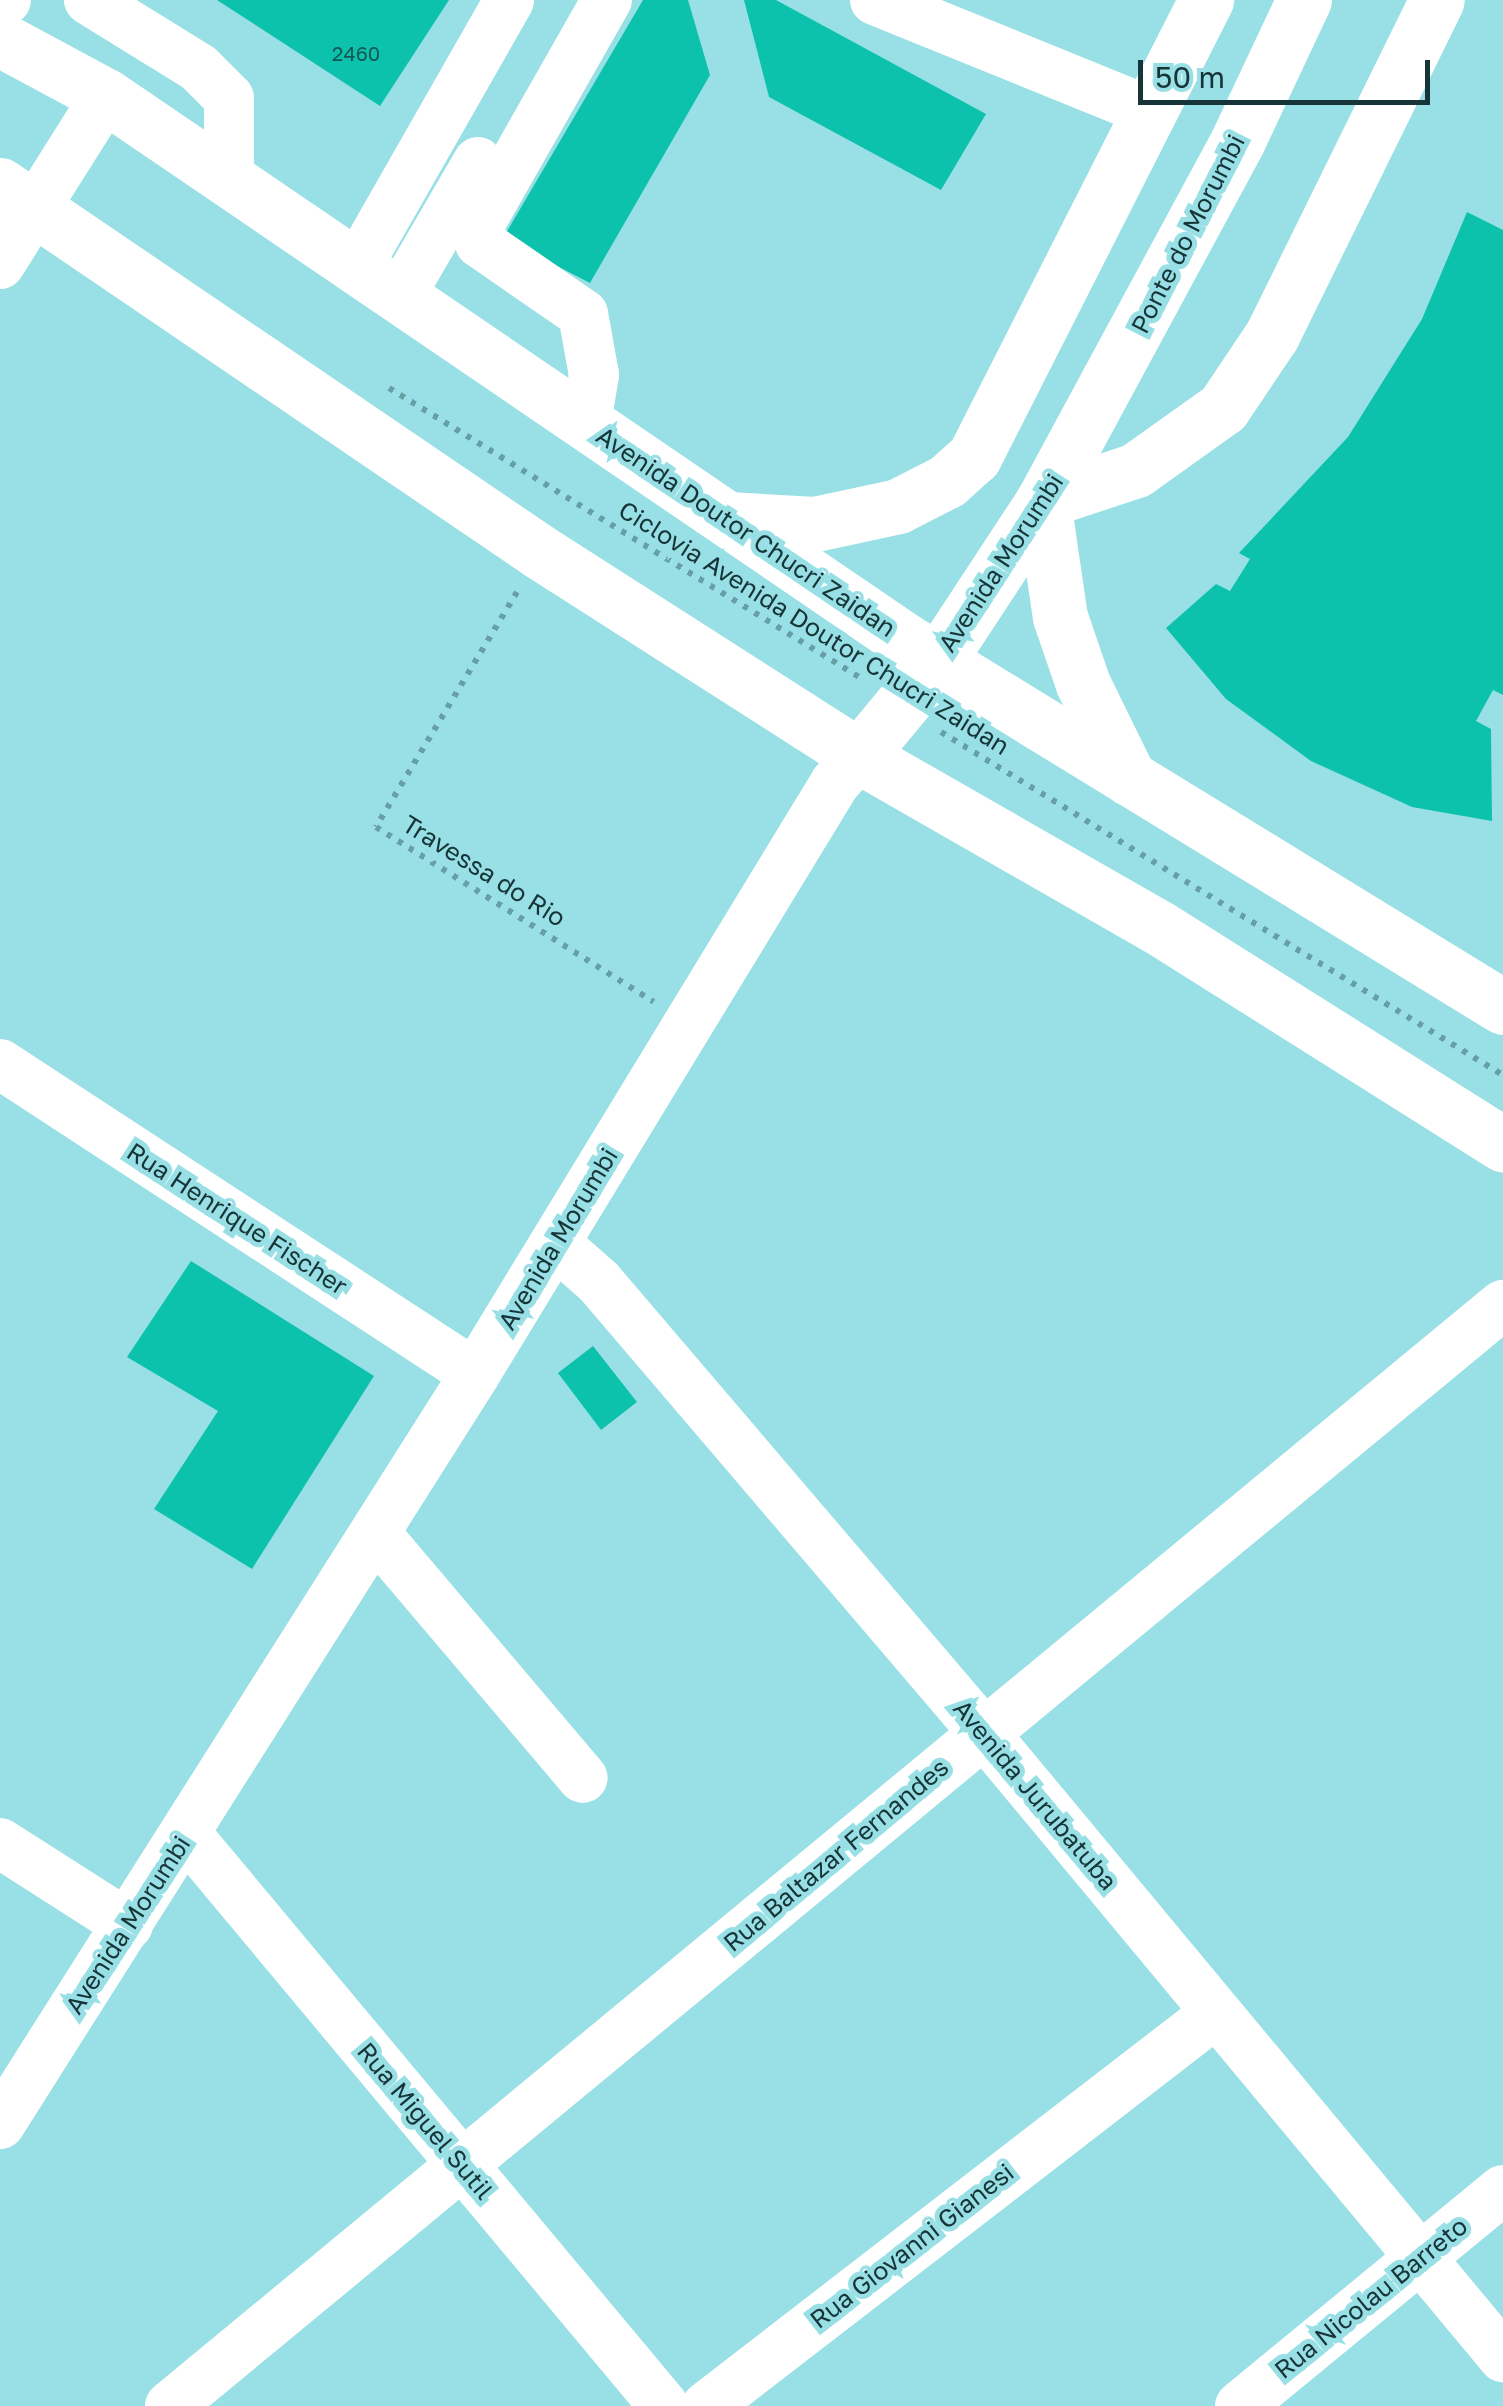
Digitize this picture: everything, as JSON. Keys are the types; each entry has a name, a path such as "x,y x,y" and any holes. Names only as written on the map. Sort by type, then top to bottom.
{"main road":[{"path":"728,519 816,524 898,506 947,481 974,456 1206,0"},
{"name":"Ponte do Morumbi","path":"1122,360 1304,0"},
{"path":"1129,778 1083,684 1060,617 1043,502 1136,470 1224,408 1272,335 1436,0"},
{"name":"Avenida Doutor Chucri Zaidan","path":"0,38 106,96 938,661 1503,1007"},
{"path":"18,195 540,552 860,756 1158,927 1503,1144"},
{"name":"Avenida Morumbi","path":"860,756 938,661 1043,502 1122,360"}],"street":[{"path":"88,0 199,68 229,98 229,180"},
{"path":"378,282 509,0"},
{"path":"378,282 570,0"},
{"path":"586,422 594,375 583,314 480,243 478,225 606,0"},
{"path":"875,0 1151,112"},
{"path":"0,264 18,195 106,96"},
{"name":"Avenida Morumbi","path":"0,2124 187,1834 556,1244 835,783 860,756"},
{"name":"Rua Henrique Fischer","path":"0,1064 475,1374"},
{"name":"Avenida Jurubatuba","path":"556,1244 599,1282 984,1733 1503,2357"},
{"name":"Rua Baltazar Fernandes","path":"170,2406 1503,1305"},
{"path":"375,1533 583,1778"},
{"name":"Rua Miguel Sutil","path":"187,1834 664,2406"},
{"path":"0,1843 128,1926"},
{"name":"Rua Giovanni Gianesi","path":"707,2406 1216,2013"},
{"name":"Rua Nicolau Barreto","path":"1240,2406 1503,2190"}],"path":[{"name":"Ciclovia Avenida Doutor Chucri Zaidan","path":"385,385 903,708 1503,1074"},
{"name":"Travessa do Rio","path":"540,552 376,827 689,1024"},
{"path":"1368,975 1384,1004"}],"building":[{"path":"217,0 449,0 380,106"},
{"path":"643,0 688,0 710,75 590,283 503,238"},
{"path":"744,0 776,0 986,114 941,190 769,97"},
{"path":"1467,212 1503,230 1503,695 1493,690 1476,721 1491,729 1492,821 1412,807 1311,761 1226,699 1166,628 1216,584 1230,591 1250,559 1239,553 1348,437 1422,319"},
{"path":"191,1261 374,1376 252,1569 154,1509 218,1411 127,1357"},
{"path":"593,1346 637,1402 601,1430 558,1373"}]}
